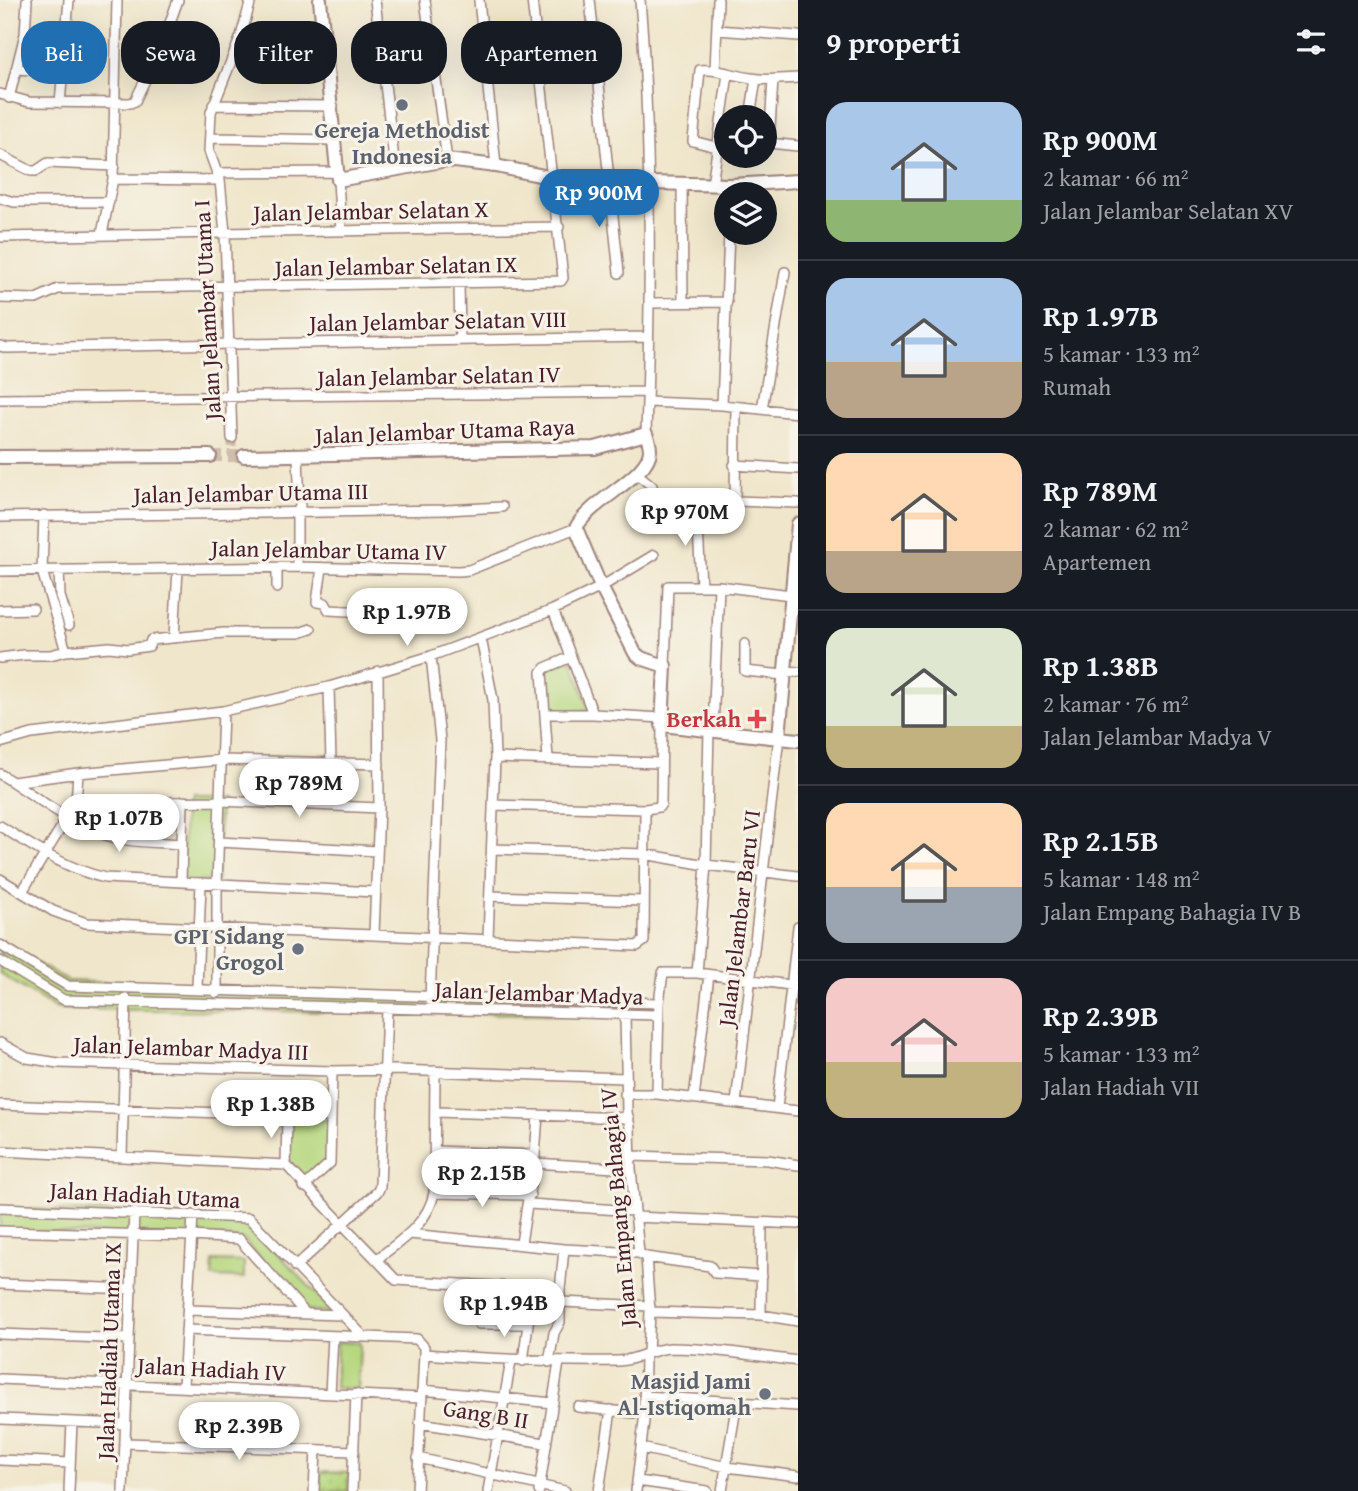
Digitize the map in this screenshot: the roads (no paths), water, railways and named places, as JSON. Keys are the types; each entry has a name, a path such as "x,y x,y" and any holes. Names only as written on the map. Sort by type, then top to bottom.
{"street":[{"path":"26,21 27,0"},
{"path":"67,21 69,0"},
{"path":"102,234 114,166 117,0"},
{"path":"21,54 18,69 5,96 17,100 60,103 130,103 138,98 162,45 178,0"},
{"name":"Jalan Jelambar Utama I","path":"245,21 251,0"},
{"path":"320,0 322,21"},
{"path":"375,0 395,168"},
{"path":"425,0 447,160"},
{"path":"478,0 496,166"},
{"path":"532,0 559,227"},
{"path":"590,0 619,273"},
{"path":"640,0 648,91 649,303 646,434 650,448 648,459 636,473 590,509 576,528 601,587 637,656 665,666"},
{"path":"715,70 718,0"},
{"path":"717,30 798,36"},
{"name":"Jalan Jelambar Utama I","path":"232,438 225,233 219,177 209,150 209,138 213,105 234,53"},
{"path":"714,143 693,141 700,70 715,70 756,79 798,78"},
{"path":"724,105 728,74"},
{"path":"752,105 756,79"},
{"path":"773,80 769,142 798,146"},
{"path":"60,103 61,84"},
{"path":"330,84 341,231"},
{"path":"213,105 333,106"},
{"path":"209,138 334,140"},
{"path":"0,155 31,171 36,171 48,163 114,166"},
{"path":"113,179 338,176 447,160 496,166 553,178 712,186 715,168"},
{"path":"777,184 798,181"},
{"path":"682,184 683,302"},
{"path":"0,198 14,202 108,202"},
{"name":"Jalan Jelambar Selatan X","path":"0,237 559,227"},
{"name":"Jalan Jelambar Selatan IX","path":"0,298 36,299 58,289 559,282 563,278 559,227"},
{"path":"722,405 729,245"},
{"path":"762,409 785,272"},
{"path":"459,283 460,339"},
{"path":"649,303 727,302"},
{"name":"Jalan Jelambar Selatan VIII","path":"0,346 648,337"},
{"name":"Jalan Jelambar Selatan IV","path":"0,399 647,397 798,413"},
{"path":"735,501 736,407"},
{"name":"Jalan Jelambar Utama Raya","path":"244,456 595,448 646,434"},
{"path":"0,457 210,456"},
{"path":"297,567 299,456"},
{"path":"734,465 798,469"},
{"path":"636,473 652,486 659,510 718,508 735,501 798,502"},
{"name":"Jalan Jelambar Utama III","path":"0,517 502,507"},
{"path":"697,509 701,585"},
{"path":"44,515 42,571 66,651"},
{"path":"779,737 784,673 793,627 791,595 798,524"},
{"name":"Jalan Jelambar Utama IV","path":"0,571 297,567 468,570 576,528"},
{"path":"0,743 32,734 223,711 329,687 431,656 553,610 601,587 654,555"},
{"path":"277,568 277,588"},
{"path":"322,568 317,602 325,603 329,610 368,612 368,615"},
{"path":"174,638 177,569"},
{"path":"59,570 60,596 69,625"},
{"path":"493,804 645,809 660,806 666,589 671,585 701,585 791,595"},
{"path":"697,973 706,866 719,586"},
{"path":"0,610 33,609"},
{"path":"553,610 593,714"},
{"path":"0,658 149,646 150,640 224,633 299,633 311,629"},
{"path":"481,638 494,700 495,758 488,939"},
{"path":"746,644 746,671 798,672"},
{"path":"429,1009 440,740 431,656"},
{"path":"548,759 542,670 571,657"},
{"path":"374,934 379,808 378,671"},
{"path":"329,687 331,763"},
{"path":"217,1002 217,884 223,711"},
{"path":"546,714 593,714 662,721 798,740"},
{"name":"Jalan Jelambar Baru VI","path":"736,1103 779,737"},
{"path":"495,758 662,763"},
{"path":"13,782 78,773 222,760 379,764"},
{"path":"22,892 76,803 78,773"},
{"path":"0,774 68,817 115,838 182,844"},
{"path":"76,803 183,801 379,808"},
{"path":"181,882 183,801"},
{"path":"0,879 53,911 86,923 637,946 643,941 645,809"},
{"path":"0,826 45,855 75,870 105,878 376,892"},
{"path":"219,842 377,851"},
{"path":"492,849 645,854 706,866 798,876"},
{"path":"197,988 201,883"},
{"path":"490,896 643,901"},
{"path":"777,1108 795,986 798,927"},
{"name":"Jalan Jelambar Madya","path":"0,946 64,985 659,1003 658,1016 62,999 0,961"},
{"path":"659,1003 660,978 665,972 697,973 795,986"},
{"path":"694,1098 709,975"},
{"path":"122,1157 126,987"},
{"path":"295,1267 343,1225 380,1186 387,1009"},
{"name":"Jalan Empang Bahagia IV","path":"625,1015 625,1094 631,1156 627,1169 650,1309 637,1486"},
{"path":"657,1094 658,1016"},
{"name":"Jalan Jelambar Madya III","path":"0,1043 18,1055 42,1062 625,1078"},
{"path":"304,1186 330,1164 332,1071"},
{"path":"377,1259 409,1234 429,1210 434,1193 435,1071"},
{"path":"625,1094 657,1094 798,1111"},
{"path":"0,1105 331,1117"},
{"path":"435,1112 629,1118"},
{"path":"522,1243 535,1159 538,1115"},
{"path":"287,1116 286,1165 398,1280 560,1290"},
{"path":"0,1151 286,1165"},
{"path":"435,1151 627,1169"},
{"path":"631,1156 768,1160 798,1165"},
{"path":"434,1193 529,1200 635,1214 798,1224"},
{"name":"Jalan Hadiah Utama","path":"0,1208 249,1218 364,1337"},
{"name":"Jalan Hadiah Utama IX","path":"123,1491 134,1212"},
{"path":"183,1387 193,1215"},
{"path":"761,1315 762,1223"},
{"name":"Jalan Hadiah Utama","path":"0,1231 239,1239 306,1314"},
{"path":"409,1234 643,1255 710,1266 715,1273 762,1276"},
{"path":"540,1488 553,1403 555,1331 560,1322 560,1290 565,1249"},
{"path":"0,1284 131,1289"},
{"path":"523,1361 533,1288"},
{"path":"561,1302 761,1315 798,1321"},
{"path":"188,1310 342,1315"},
{"path":"479,1324 528,1324"},
{"path":"186,1331 411,1338 421,1342 425,1354 417,1491"},
{"path":"0,1334 129,1339"},
{"path":"330,1394 333,1336"},
{"path":"425,1354 511,1361 623,1361 670,1348 723,1351 798,1361"},
{"path":"488,1491 511,1361"},
{"name":"Jalan Hadiah IV","path":"0,1379 330,1394 422,1394 553,1403"},
{"path":"352,1491 356,1394"},
{"path":"645,1395 798,1406"},
{"path":"723,1491 737,1402"},
{"path":"578,1407 634,1413"},
{"path":"599,1491 611,1410"},
{"path":"0,1419 125,1424"},
{"path":"69,1491 72,1422"},
{"name":"Gang B II","path":"420,1423 545,1443"},
{"path":"125,1443 354,1451"},
{"path":"641,1448 727,1466 798,1476"},
{"path":"314,1491 316,1450"},
{"path":"418,1458 491,1473 540,1488 565,1491"},
{"path":"0,1460 70,1463"},
{"path":"637,1486 707,1491"}],"tunnel":[{"path":"232,438 232,456"},
{"path":"210,456 244,456"}],"place":[{"name":"Gereja Methodist Indonesia","path":"402,105"},
{"name":"Berkah","path":"757,719"},
{"name":"GPI Sidang Grogol","path":"298,949"},
{"name":"Masjid Jami Al-Istiqomah","path":"765,1394"}]}
